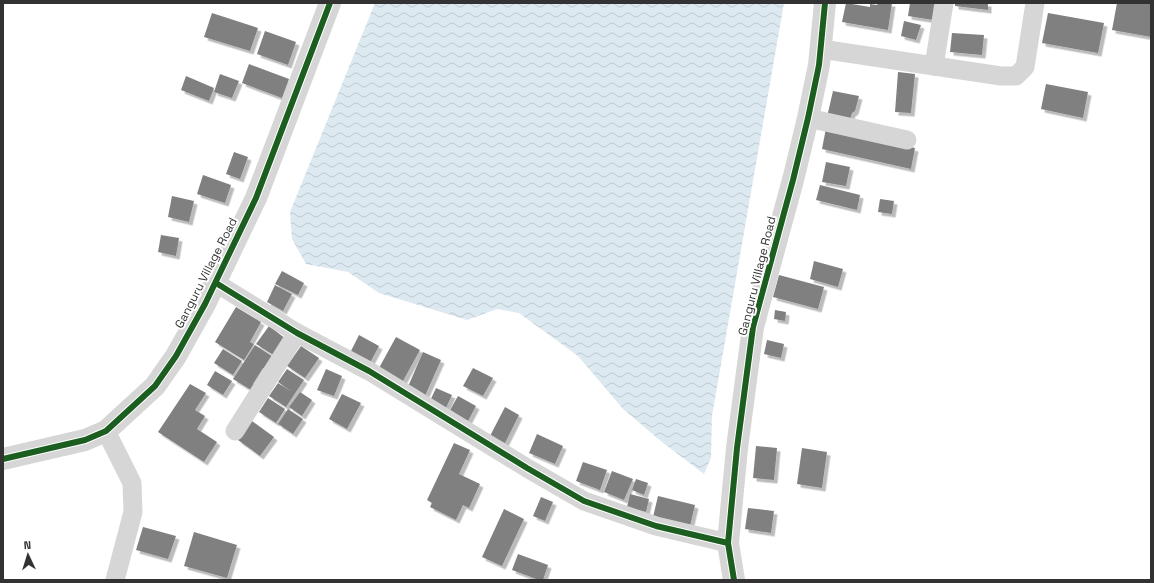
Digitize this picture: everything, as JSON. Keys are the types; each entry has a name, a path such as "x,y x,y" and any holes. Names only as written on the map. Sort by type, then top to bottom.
{"street":[{"name":"Ganguru Village Road","path":"3,459 85,440 106,431 154,386 176,356 216,283 256,198 330,3"},
{"name":"Ganguru Village Road","path":"734,580 728,543 737,448 753,328 808,118 819,64 825,3"},
{"path":"934,66 944,3"},
{"path":"821,49 1001,76 1016,76 1025,67 1035,3"},
{"path":"808,118 907,140"},
{"path":"216,283 298,333 369,371 527,468 584,501 656,526 728,543"},
{"path":"235,431 298,333"},
{"path":"106,431 132,483 133,512 115,580"}],"water":[{"path":"375,3 784,3 712,416 711,458 704,474 662,442 623,409 578,356 519,313 497,309 467,320 379,293 348,272 306,264 292,239 290,212"}],"building":[{"path":"846,3 870,7 870,4 877,5 878,3 892,3 888,30 842,22"},
{"path":"910,3 935,3 933,20 908,16"},
{"path":"955,3 988,3 988,10 955,6"},
{"path":"1117,3 1151,3 1151,37 1112,30"},
{"path":"212,13 258,28 250,51 204,37"},
{"path":"1048,13 1104,23 1098,53 1042,43"},
{"path":"904,21 921,25 916,40 901,36"},
{"path":"265,31 296,42 288,65 257,54"},
{"path":"952,33 984,35 982,55 950,52"},
{"path":"249,64 289,79 282,98 242,83"},
{"path":"898,72 915,74 911,113 895,112"},
{"path":"220,74 239,81 232,98 214,92"},
{"path":"186,76 214,88 209,101 181,90"},
{"path":"1046,84 1088,92 1083,118 1041,109"},
{"path":"833,91 859,96 855,111 852,113 849,122 827,117"},
{"path":"826,128 915,148 911,169 822,149"},
{"path":"234,152 248,157 240,179 226,174"},
{"path":"826,162 850,167 846,186 822,182"},
{"path":"203,175 231,185 225,203 197,194"},
{"path":"820,185 860,195 857,210 816,200"},
{"path":"172,196 194,201 189,222 168,217"},
{"path":"880,199 894,201 892,214 878,212"},
{"path":"161,235 179,238 176,256 158,252"},
{"path":"814,261 843,269 838,287 810,279"},
{"path":"282,271 304,283 298,295 275,284"},
{"path":"779,275 824,287 818,309 773,297"},
{"path":"275,285 292,294 283,311 267,302"},
{"path":"236,307 261,322 250,342 254,344 244,360 215,342"},
{"path":"775,310 786,312 785,321 774,319"},
{"path":"269,326 286,339 275,356 256,344"},
{"path":"359,335 379,346 370,363 350,353"},
{"path":"396,337 420,350 403,381 379,368"},
{"path":"767,340 784,344 781,358 764,354"},
{"path":"255,345 275,358 266,371 263,368 253,384 259,388 256,393 233,379"},
{"path":"301,346 319,358 305,378 287,366"},
{"path":"223,349 242,361 233,375 214,363"},
{"path":"423,352 441,360 425,396 407,389"},
{"path":"473,368 493,378 483,396 463,386"},
{"path":"287,369 304,380 286,407 269,396 278,383 292,392 278,382"},
{"path":"326,369 342,376 334,396 317,390"},
{"path":"215,371 232,381 223,395 207,385"},
{"path":"190,384 206,393 195,410 205,416 197,429 217,442 204,462 158,432"},
{"path":"436,388 452,395 445,410 429,403"},
{"path":"300,392 312,400 302,416 289,407"},
{"path":"342,394 361,403 347,429 329,419"},
{"path":"458,396 476,406 468,421 449,412"},
{"path":"268,398 285,409 276,423 259,412"},
{"path":"505,407 519,415 505,443 490,436"},
{"path":"288,409 303,419 293,434 278,424"},
{"path":"252,421 274,437 260,456 238,440"},
{"path":"537,434 563,446 555,464 529,453"},
{"path":"454,443 470,450 459,474 480,484 469,508 463,505 456,520 430,507 432,503 427,500"},
{"path":"756,446 777,448 774,480 753,478"},
{"path":"802,448 827,452 822,488 797,484"},
{"path":"583,462 607,470 600,490 576,481"},
{"path":"612,471 633,479 624,500 604,492"},
{"path":"636,479 648,483 644,495 632,490"},
{"path":"630,494 649,499 646,512 627,507"},
{"path":"658,496 695,505 690,526 653,517"},
{"path":"541,497 553,502 545,521 533,516"},
{"path":"748,508 774,511 771,533 745,529"},
{"path":"504,509 524,519 502,566 482,557"},
{"path":"143,527 176,536 168,559 136,550"},
{"path":"194,532 237,545 227,578 184,566"},
{"path":"518,554 548,565 543,580 539,580 512,570"}],"cycle path":[{"path":"3,459 85,440 106,431 155,386 176,356 205,304 256,198 330,3"},
{"path":"734,580 728,543 737,448 753,327 793,180 808,118 819,65 825,3"},
{"path":"216,283 297,333 369,371 527,468 584,501 656,526 728,543"}]}
